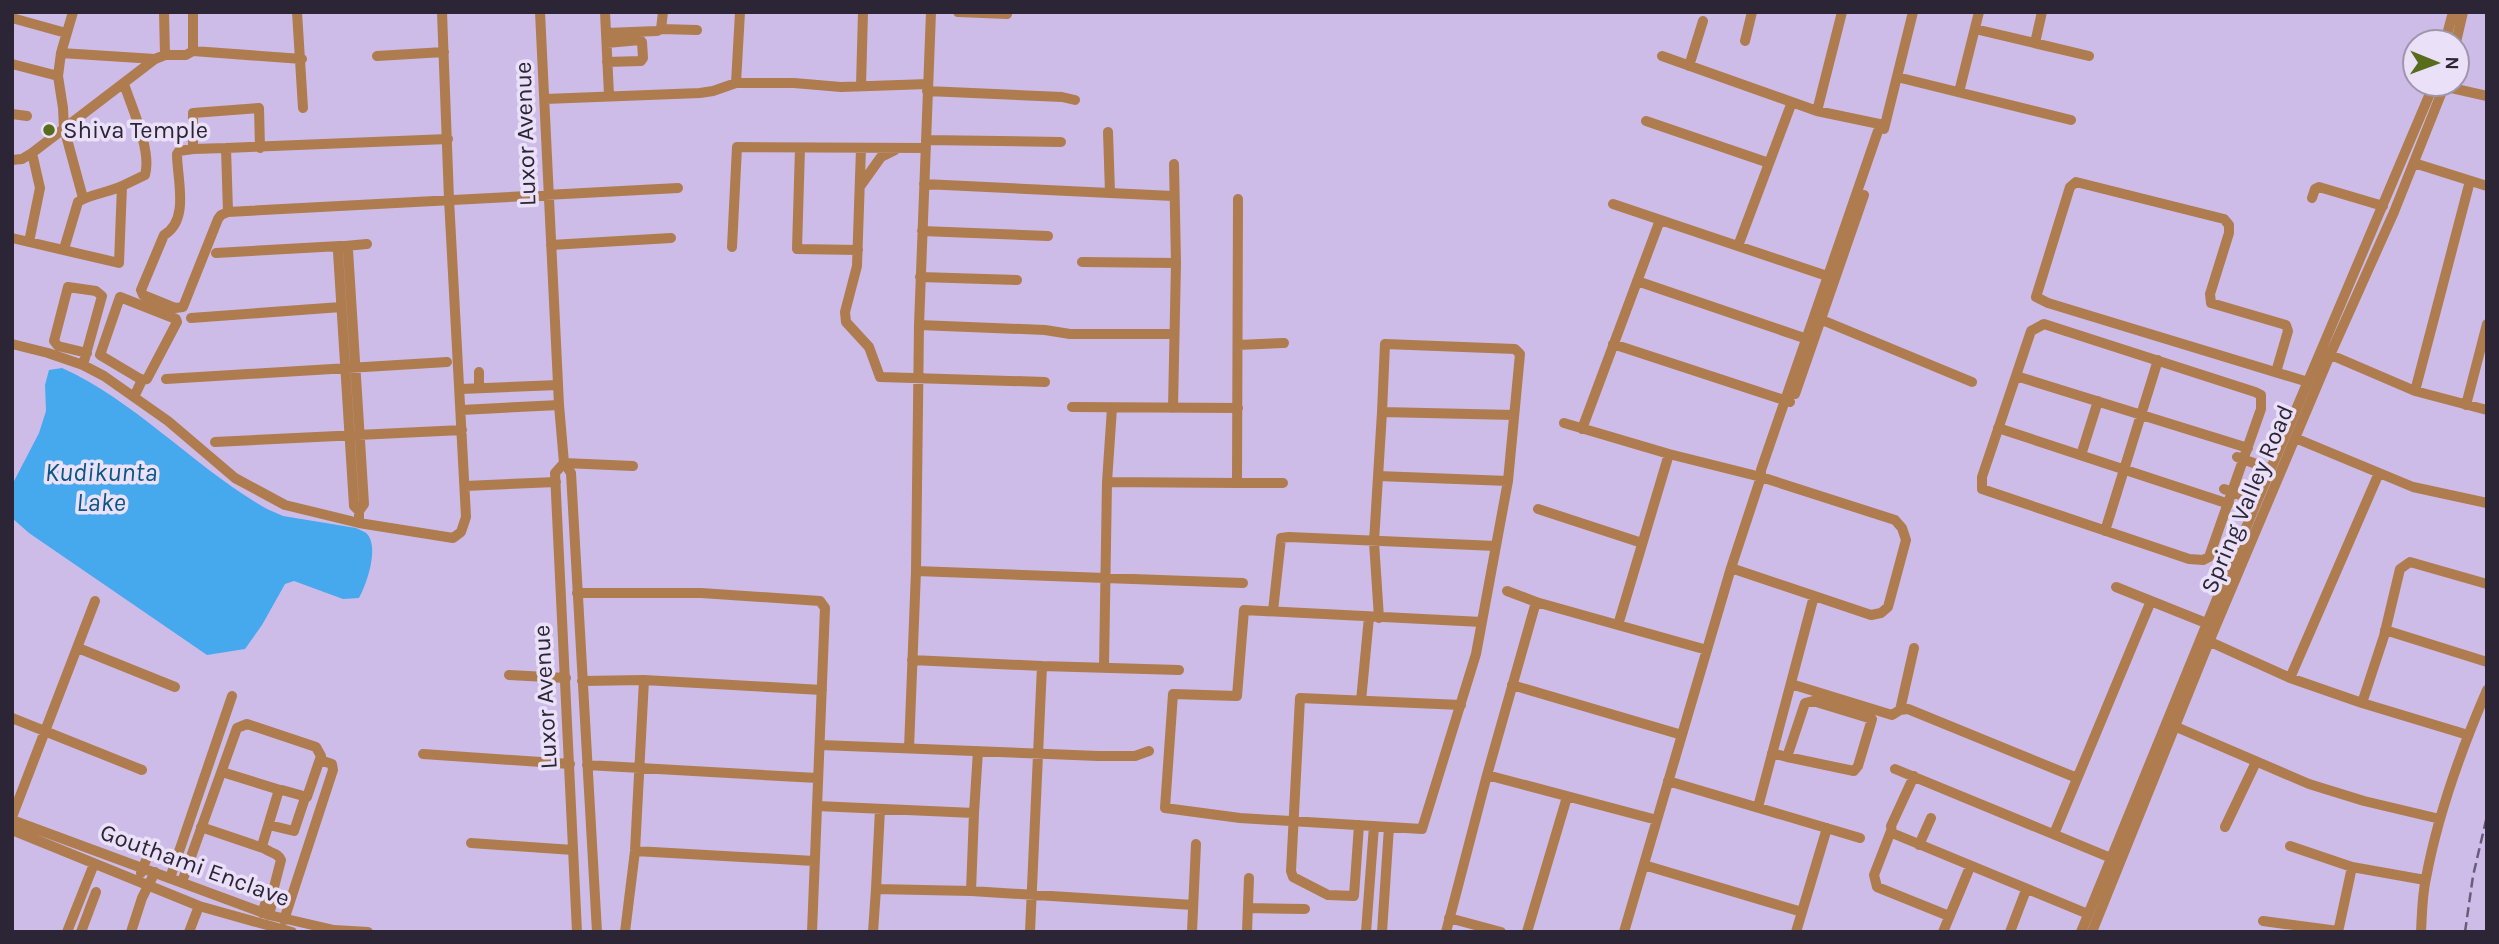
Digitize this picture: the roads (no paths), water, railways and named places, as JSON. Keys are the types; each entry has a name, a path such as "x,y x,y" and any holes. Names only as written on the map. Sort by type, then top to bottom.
{"street":[{"path":"74,12 66,33 58,76 64,128 83,198"},
{"path":"12,160 22,159 32,153 160,57 164,12"},
{"path":"192,51 193,12"},
{"path":"297,12 303,108"},
{"path":"12,344 83,365 168,421 235,478 285,505 359,517 453,538 461,533 464,526 465,486 463,430 449,199 442,12"},
{"name":"Luxor Avenue","path":"540,12 559,405 564,463 571,473 597,932"},
{"path":"605,12 610,62 609,95"},
{"path":"661,29 663,12"},
{"path":"736,83 740,12"},
{"path":"861,86 863,12"},
{"path":"909,748 916,571 920,277 931,12"},
{"path":"958,12 1007,14"},
{"path":"1745,41 1752,12"},
{"path":"1817,111 1842,12"},
{"path":"1624,932 1731,568 1761,477 1768,471 1807,339 1884,134 1913,12"},
{"path":"1959,92 1979,12"},
{"path":"2035,43 2042,12"},
{"path":"12,18 66,33"},
{"path":"1689,66 1703,21"},
{"path":"608,39 661,29 696,30"},
{"path":"1975,29 2089,56"},
{"path":"608,39 642,42 641,61 610,62"},
{"path":"61,53 160,57 186,55 192,51 302,60"},
{"path":"377,56 444,52"},
{"path":"1662,56 1817,111 1884,125"},
{"path":"12,64 58,76"},
{"path":"1897,77 2071,120"},
{"path":"545,99 700,93 736,83 928,88 1075,100"},
{"path":"64,250 76,206 83,198 106,193 145,175 147,168 140,132 124,84"},
{"name":"Spring Valley Road","path":"2092,932 2174,726 2205,640 2206,623 2295,438 2384,206 2434,98"},
{"name":"Spring Valley Road","path":"2081,932 2251,529 2257,500 2270,469 2308,382 2326,352 2414,163 2436,98"},
{"path":"1738,246 1792,102"},
{"path":"193,149 193,113 255,107 261,110 260,148"},
{"path":"12,114 27,116"},
{"path":"1646,121 1769,163"},
{"path":"140,132 175,131"},
{"path":"1108,132 1110,193"},
{"path":"448,139 179,151 177,223 164,235 141,293 176,308 183,307 218,219 228,212 678,188"},
{"path":"732,247 737,147 898,148 926,144 1060,142"},
{"path":"226,148 228,212"},
{"path":"800,148 797,249 858,250"},
{"path":"861,148 855,282 845,312 846,322 869,347 880,377 1045,382"},
{"path":"860,186 881,157 898,148"},
{"path":"29,242 40,188 32,153"},
{"path":"1173,408 1176,263 1174,163"},
{"path":"2414,163 2487,186"},
{"path":"2415,391 2470,181"},
{"path":"2276,372 2288,331 2286,325 2211,303 2210,294 2229,233 2229,225 2224,219 2076,182 2070,187 2036,297 2048,303 2308,382"},
{"path":"924,184 1173,196"},
{"path":"12,238 119,263 122,187"},
{"path":"2312,198 2315,189 2319,187 2384,206"},
{"path":"1237,483 1238,199"},
{"path":"1613,204 1832,278"},
{"path":"1582,429 1660,220"},
{"path":"922,231 1048,236"},
{"path":"551,245 671,238"},
{"path":"216,253 367,244"},
{"path":"343,246 338,252 341,307 351,368"},
{"path":"343,246 348,250 354,435 364,504 359,517"},
{"path":"1082,262 1176,263"},
{"path":"920,277 1017,280"},
{"path":"1789,402 1822,320 1832,278"},
{"path":"1637,281 1807,339"},
{"path":"83,365 87,353 102,296 96,291 68,287 54,341 58,346 87,353"},
{"path":"134,397 142,380 147,379 177,322 176,319 120,297 101,357 142,380"},
{"path":"191,318 341,307"},
{"path":"1822,320 1972,383"},
{"path":"2043,324 2158,360 2256,391 2261,395 2261,408 2249,448 2241,458 2229,491 2229,504 2209,557 2203,560 2189,559 1982,489 1981,482 1998,428 2034,328 2043,324"},
{"path":"2466,405 2487,324"},
{"path":"919,325 1070,334 1174,334"},
{"path":"1238,345 1284,343"},
{"path":"1361,701 1374,617 1374,541 1385,344 1515,349 1520,354 1508,481 1482,622 1476,654 1422,829 1240,818 1165,808 1173,694 1237,696 1244,610 1273,611 1374,617 1482,622"},
{"path":"1614,344 1789,402"},
{"path":"2326,352 2415,391 2487,410"},
{"path":"2105,531 2158,360"},
{"path":"166,379 447,362"},
{"path":"479,372 480,388"},
{"path":"2016,376 2249,448"},
{"path":"461,389 558,385"},
{"path":"2081,455 2098,401"},
{"path":"461,410 559,405"},
{"path":"1072,407 1238,408"},
{"path":"1104,667 1107,482 1112,408"},
{"path":"1382,412 1514,415"},
{"path":"1564,424 1761,477 1895,520 1902,528 1906,540 1888,607 1881,613 1871,615 1731,568"},
{"path":"1998,428 2229,504"},
{"path":"215,442 463,430"},
{"path":"2295,438 2413,487 2487,503"},
{"path":"1618,625 1669,454"},
{"path":"2241,458 2270,469"},
{"path":"564,463 633,466"},
{"name":"Luxor Avenue","path":"564,463 555,473 577,932"},
{"path":"2290,678 2379,473"},
{"path":"1378,476 1508,481"},
{"path":"465,486 556,482"},
{"path":"1107,482 1283,483"},
{"path":"2229,491 2257,500"},
{"path":"1538,509 1642,542"},
{"path":"1273,611 1281,538 1496,546"},
{"path":"2362,703 2385,630 2400,569 2404,564 2410,562 2487,584"},
{"path":"916,571 1243,583"},
{"path":"2116,587 2206,623"},
{"path":"1507,591 1536,602 1707,650"},
{"path":"577,593 701,593 820,601 825,608 812,932"},
{"path":"1758,807 1814,596"},
{"path":"12,819 95,601"},
{"path":"2054,834 2151,601"},
{"path":"1446,932 1536,602"},
{"path":"2385,630 2487,662"},
{"path":"2205,640 2290,678 2468,735"},
{"path":"78,648 175,687"},
{"path":"1900,710 1914,648"},
{"path":"912,660 1179,670"},
{"path":"1030,932 1042,666"},
{"path":"509,675 566,678"},
{"path":"582,681 644,680 822,690"},
{"path":"625,932 635,851 644,680"},
{"path":"1791,684 1892,715 1908,709 2077,778"},
{"path":"1512,685 1682,734"},
{"path":"2421,932 2425,880 2441,819 2468,735 2487,690"},
{"path":"170,878 232,696"},
{"path":"1359,825 1354,896 1328,895 1293,877 1291,871 1300,698 1461,705"},
{"path":"1772,753 1787,757 1854,771 1858,766 1872,719 1813,701 1805,703 1787,757"},
{"path":"12,718 142,770"},
{"path":"182,882 237,728 244,724 316,747 320,760 294,831 269,824"},
{"path":"2174,726 2309,784 2364,802 2441,819"},
{"path":"821,746 1135,756 1149,751"},
{"path":"971,891 978,751"},
{"path":"423,754 570,764"},
{"path":"284,920 333,770 332,764 320,760"},
{"path":"2225,827 2256,762"},
{"path":"587,765 817,778"},
{"path":"1895,769 2111,858"},
{"path":"222,772 305,798"},
{"path":"1487,775 1657,820"},
{"path":"1914,776 1891,826 1874,875 1877,887 1950,916"},
{"path":"1668,781 1860,838"},
{"path":"263,848 280,790"},
{"path":"1527,932 1567,797"},
{"path":"817,806 974,813"},
{"path":"873,932 880,809"},
{"path":"1919,845 1931,818"},
{"name":"Gouthami Enclave","path":"12,819 265,914 334,930 368,932"},
{"path":"1366,932 1374,826"},
{"path":"201,827 278,855 281,860 272,891 274,895 265,914"},
{"path":"1381,932 1389,827"},
{"path":"1796,932 1827,828"},
{"name":"Gouthami Enclave","path":"12,830 198,906 292,932"},
{"path":"1891,831 1970,867 2088,914"},
{"path":"471,843 573,850"},
{"path":"1192,932 1196,844"},
{"path":"2290,846 2352,867 2425,880"},
{"path":"635,851 814,861"},
{"path":"137,882 148,855"},
{"path":"67,932 94,864"},
{"path":"1644,865 1802,912"},
{"path":"1943,932 1970,867"},
{"path":"2263,921 2338,931 2352,867"},
{"path":"131,932 155,872"},
{"path":"1247,932 1249,878"},
{"path":"876,888 1193,905"},
{"path":"2010,932 2026,890"},
{"path":"81,932 96,892"},
{"path":"189,932 198,906"},
{"path":"1248,908 1305,909"},
{"path":"1449,918 1501,932"}],"water":[{"name":"Kudikunta Lake","path":"62,368 116,399 241,493 267,509 283,516 356,528 366,533 372,546 372,555 359,598 343,599 294,581 285,584 245,649 207,655 29,533 12,518 12,485 39,433 46,411 45,385 49,370"}],"railway":[{"path":"2465,932 2473,876 2487,816"}],"place":[{"name":"Shiva Temple","path":"49,130"}]}
